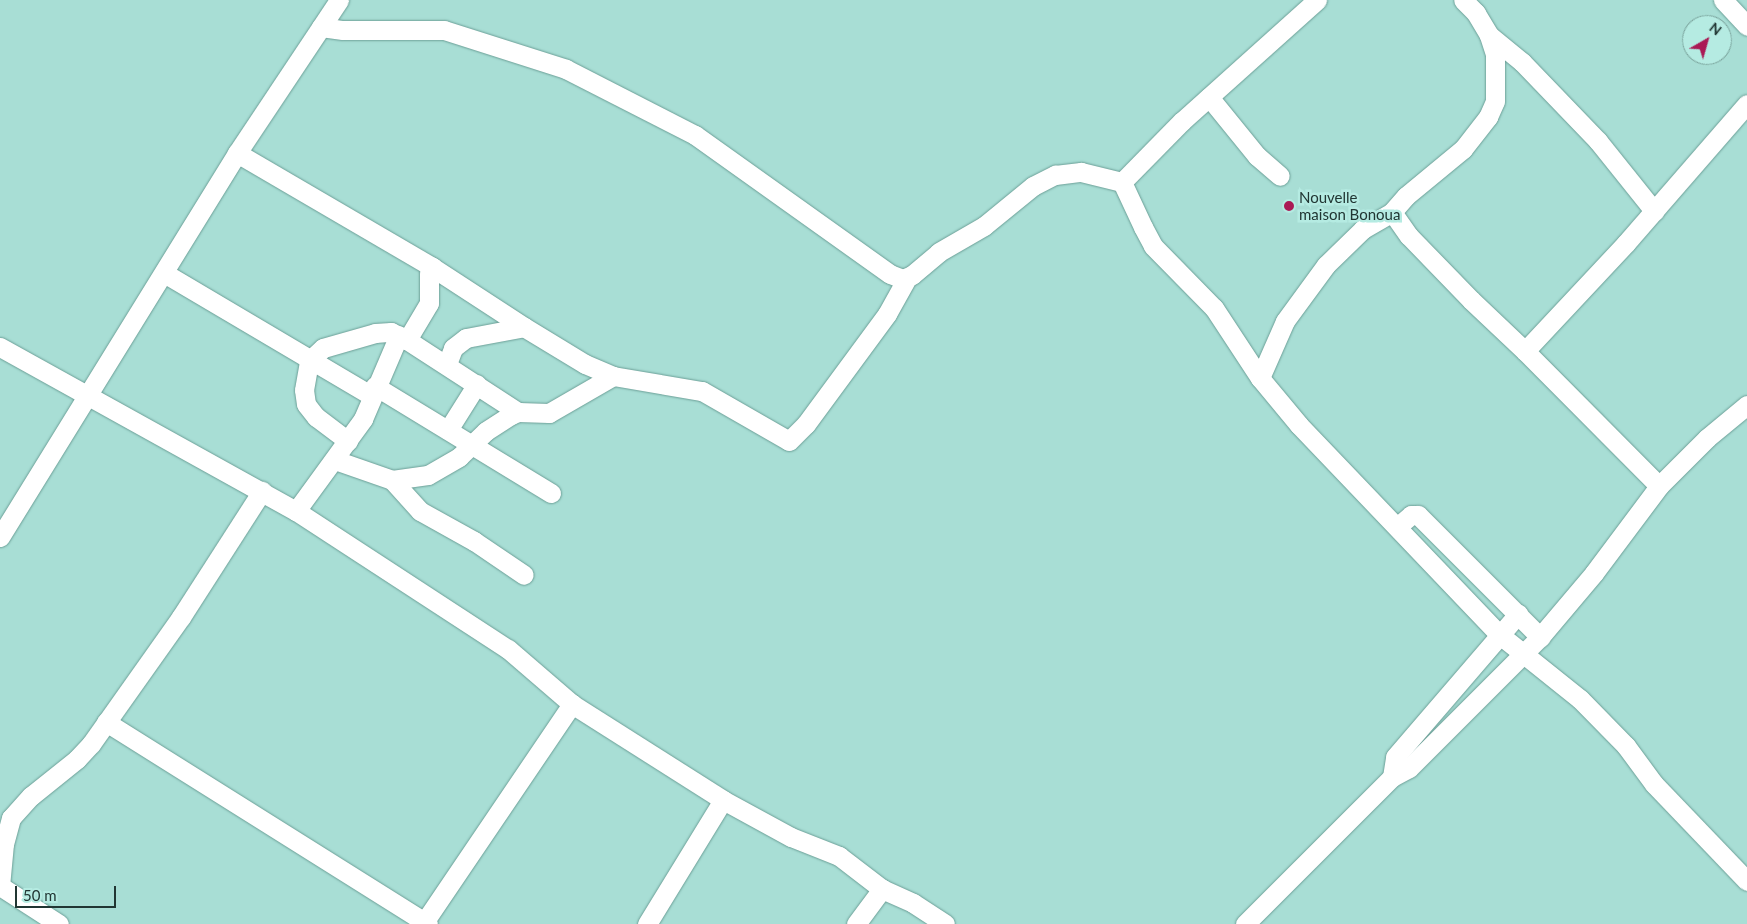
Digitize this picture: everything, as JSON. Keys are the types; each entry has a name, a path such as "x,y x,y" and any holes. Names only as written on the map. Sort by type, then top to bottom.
{"street":[{"path":"0,537 237,153 339,0"},
{"path":"1122,182 1209,96 1317,0"},
{"path":"1260,378 1291,311 1326,265 1362,229 1392,212 1406,196 1463,149 1488,117 1495,102 1497,85 1495,54 1489,35 1476,13 1463,0"},
{"path":"1723,0 1747,26"},
{"path":"321,27 342,30 444,30 566,70 695,135 890,274 907,278"},
{"path":"1489,35 1522,62 1560,101 1616,161 1654,211"},
{"path":"1209,96 1257,156 1280,176"},
{"path":"1526,351 1654,211 1747,104"},
{"path":"237,153 432,267 578,360 614,376 702,392 790,441 806,424 887,314 907,278 939,252 984,226 1033,186 1055,175 1082,172 1122,182"},
{"path":"1122,182 1153,246 1214,308 1260,378 1299,425 1445,574 1500,634 1521,654 1580,699 1626,746 1654,784 1747,881"},
{"path":"1392,212 1409,236 1659,486"},
{"path":"296,511 335,460 363,419 373,391 403,337 429,303 429,274 432,267"},
{"path":"164,273 309,361 373,391 448,430 551,493"},
{"path":"447,364 453,348 466,338 524,326"},
{"path":"348,441 316,417 306,404 304,390 309,361 323,348 347,340 380,332 403,337 518,412 549,413 614,376"},
{"path":"0,346 262,490 508,649 572,704 723,800 791,837 839,856 882,889 913,903 945,924"},
{"path":"448,430 476,384"},
{"path":"1245,924 1392,777 1409,768 1540,637 1594,574 1659,486 1707,438 1747,405"},
{"path":"335,460 392,480 428,476 459,457 486,431 518,412"},
{"path":"392,480 420,511 474,541 524,575"},
{"path":"59,924 0,886 4,844 11,818 31,796 77,759 106,722 181,616 262,490"},
{"path":"1398,526 1416,514 1461,555 1540,637"},
{"path":"1445,574 1461,555"},
{"path":"1392,777 1395,757 1518,614"},
{"path":"106,722 425,923 572,704"},
{"path":"648,924 723,800"},
{"path":"856,924 882,889"}],"place":[{"name":"Nouvelle maison Bonoua","path":"1289,206"}]}
